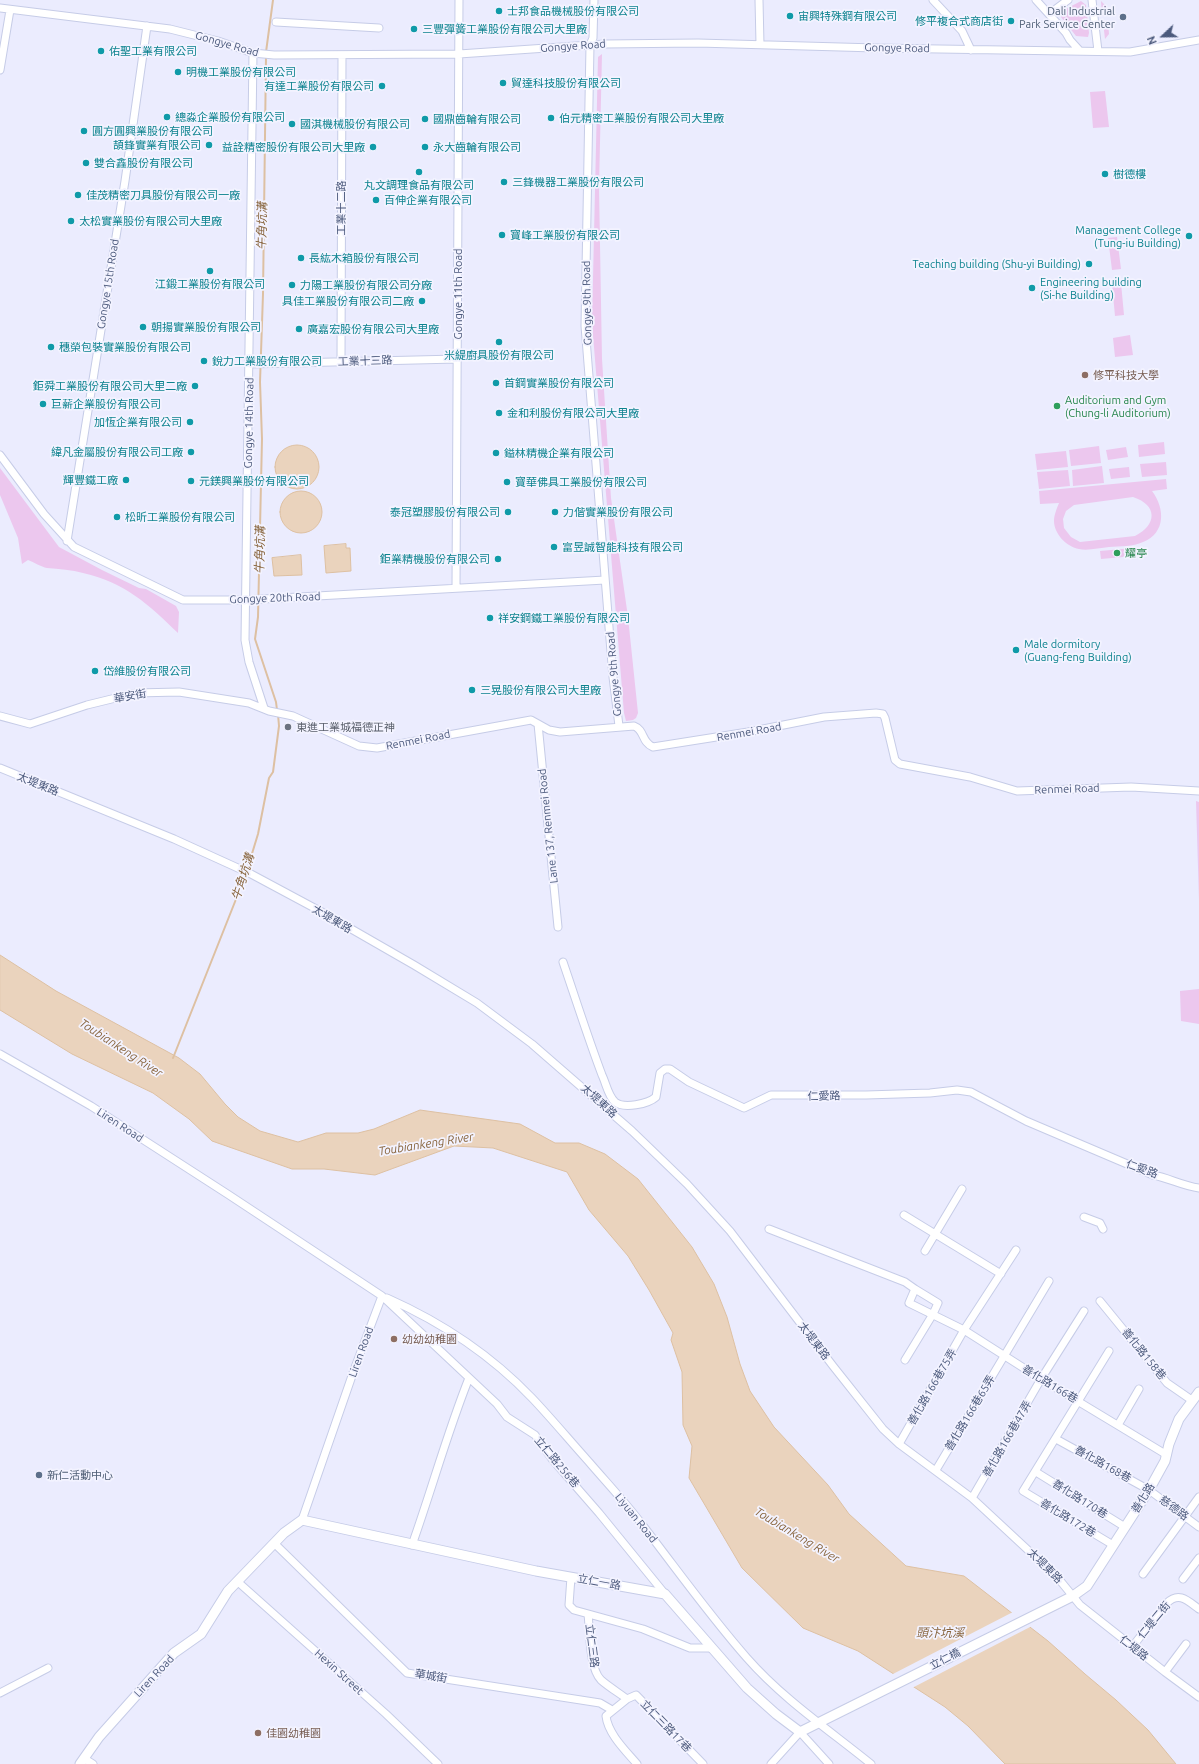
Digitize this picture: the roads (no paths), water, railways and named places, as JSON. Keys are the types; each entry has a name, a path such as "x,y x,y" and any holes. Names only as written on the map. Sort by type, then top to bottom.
{"street":[{"name":"Gongye 11th Road","path":"456,588 460,0"},
{"name":"Gongye 9th Road","path":"594,0 593,38 590,45 585,319 605,580 619,726"},
{"path":"759,0 760,44"},
{"path":"933,0 962,31 971,50"},
{"path":"1036,0 1080,51"},
{"path":"1049,14 1066,0"},
{"path":"1092,0 1098,51"},
{"name":"Gongye Road","path":"0,8 147,26 193,34 255,54 274,56 342,54 459,54 590,45 691,43 971,50 1142,51 1199,40"},
{"path":"0,70 10,10"},
{"path":"276,22 379,28"},
{"name":"Gongye 15th Road","path":"67,541 125,181 147,26"},
{"name":"Gongye 14th Road","path":"255,54 252,364 245,640 246,652 266,709"},
{"name":"工業十二路","path":"341,361 342,54"},
{"name":"工業十三路","path":"252,364 457,359"},
{"name":"Gongye 20th Road","path":"0,455 44,514 74,547 183,600 247,600 605,580"},
{"name":"華安街","path":"0,716 30,724 87,705 136,693 152,692 200,694 249,703 282,714"},
{"name":"Renmei Road","path":"282,714 293,716 359,746 376,748 531,720 553,731 560,732 619,726 636,726 641,732 646,743 653,747 770,729 824,716 853,713 880,713 885,718 895,760 900,764 970,777 1017,791 1131,787 1199,791"},
{"name":"Lane 137, Renmei Road","path":"538,724 558,927"},
{"name":"太堤東路","path":"0,768 174,839 251,874 320,911 477,1003 539,1049 632,1131 687,1184 730,1231 883,1429 899,1444 972,1498 1053,1573 1073,1596"},
{"name":"仁愛路","path":"564,962 611,1098 616,1103 623,1106 651,1101 656,1097 660,1073 665,1069 670,1069 689,1082 744,1108 771,1095 866,1095 930,1093 957,1090 971,1092 1026,1121 1153,1175 1163,1177 1189,1187 1199,1188"},
{"name":"Liren Road","path":"0,1054 97,1110 382,1296 354,1370 302,1520 284,1533 228,1591 201,1634 174,1653 100,1738 82,1761"},
{"path":"925,1251 962,1189"},
{"path":"904,1215 1001,1274"},
{"path":"1084,1217 1100,1223 1103,1229"},
{"path":"769,1229 905,1282 938,1302 933,1314 905,1360"},
{"name":"善化路166巷75弄","path":"899,1444 964,1330 1016,1250"},
{"name":"善化路166巷65弄","path":"936,1470 1049,1281"},
{"name":"善化路166巷","path":"915,1289 909,1303 964,1330 1041,1379 1167,1455"},
{"name":"立仁路256巷","path":"382,1296 436,1345 497,1404 507,1417 535,1435 552,1459 599,1513 665,1594"},
{"name":"Liyuan Road","path":"382,1296 420,1314 473,1347 513,1379 532,1398 633,1513 691,1589 746,1657 780,1691 817,1723 871,1764"},
{"name":"善化路158巷","path":"1100,1301 1167,1383 1192,1401"},
{"name":"善化路166巷47弄","path":"972,1498 1041,1379 1084,1310"},
{"path":"1036,1472 1109,1351"},
{"path":"412,1545 428,1500 453,1417 469,1378"},
{"path":"1118,1425 1139,1390"},
{"name":"善化路","path":"1073,1596 1087,1586 1149,1490 1167,1455 1169,1444 1179,1419 1199,1392"},
{"name":"善化路168巷","path":"1056,1439 1149,1490"},
{"name":"善化路172巷","path":"1036,1472 1023,1491 1113,1545"},
{"name":"善化路170巷","path":"1036,1472 1125,1527"},
{"name":"慈德路","path":"1149,1490 1185,1515 1199,1527"},
{"path":"1143,1574 1199,1497"},
{"name":"立仁一路","path":"302,1520 536,1571 665,1594"},
{"name":"華城街","path":"274,1543 407,1673 600,1703 612,1710"},
{"path":"1183,1579 1199,1558"},
{"path":"571,1577 569,1605 574,1610 643,1629 690,1648 712,1648"},
{"name":"Hexin Street","path":"238,1582 386,1714 438,1764"},
{"path":"665,1594 757,1698 800,1732 829,1764"},
{"name":"立仁橋","path":"800,1732 1073,1596"},
{"name":"仁堤路","path":"1073,1596 1080,1605 1132,1647 1199,1696"},
{"name":"仁堤二街","path":"1132,1647 1167,1603 1176,1596 1182,1598 1199,1609"},
{"name":"立仁三路","path":"588,1614 592,1659 596,1674 602,1681 627,1699"},
{"path":"1165,1672 1186,1644"},
{"path":"0,1693 48,1668"},
{"name":"立仁三路17巷","path":"627,1699 636,1695 703,1764"},
{"path":"627,1699 606,1716 607,1724 637,1764"},
{"path":"771,1764 800,1732"},
{"path":"82,1761 93,1764"}],"water":[{"path":"297,445 309,449 315,455 319,467 315,479 309,485 297,489 285,485 279,479 275,467 279,455 285,449"},
{"path":"297,491 305,491 313,494 319,500 322,512 319,524 313,530 305,533 297,533 289,530 283,524 280,516 280,508 283,500 289,494"},
{"path":"346,544 346,548 350,548 351,571 326,573 324,546"},
{"path":"301,555 302,575 274,576 272,558"},
{"name":"頭汴坑溪","path":"0,955 56,991 179,1058 200,1074 238,1117 260,1131 298,1142 326,1133 358,1133 374,1129 420,1110 520,1124 555,1143 579,1143 605,1154 638,1179 692,1247 714,1284 727,1317 740,1364 750,1391 774,1427 828,1485 849,1514 906,1566 964,1576 1048,1641 1116,1700 1148,1730 1176,1764 1005,1764 968,1726 945,1707 858,1651 803,1628 742,1568 689,1478 692,1446 683,1425 682,1372 671,1340 673,1333 628,1256 589,1210 567,1172 493,1148 454,1146 375,1175 324,1169 292,1169 212,1141 189,1119 153,1093 72,1054 0,1010"}],"waterway":[{"name":"牛角坑溝","path":"266,52 273,0"},
{"name":"牛角坑溝","path":"266,57 263,294 260,382 262,439 258,617 255,639 276,702 277,710"},
{"name":"牛角坑溝","path":"247,870 258,834 269,778 273,772 279,726 278,714"},
{"name":"牛角坑溝","path":"173,1058 246,874"}],"place":[{"name":"士邦食品機械股份有限公司","path":"499,11"},
{"name":"宙興特殊鋼有限公司","path":"790,16"},
{"name":"Dali Industrial Park Service Center","path":"1123,17"},
{"name":"修平複合式商店街","path":"1011,21"},
{"name":"三豐彈簧工業股份有限公司大里廠","path":"414,29"},
{"name":"佑聖工業有限公司","path":"101,51"},
{"name":"明機工業股份有限公司","path":"178,72"},
{"name":"貿達科技股份有限公司","path":"503,83"},
{"name":"有達工業股份有限公司","path":"382,86"},
{"name":"總淼企業股份有限公司","path":"167,117"},
{"name":"伯元精密工業股份有限公司大里廠","path":"551,118"},
{"name":"國鼎齒輪有限公司","path":"425,119"},
{"name":"國淇機械股份有限公司","path":"292,124"},
{"name":"圓方圓興業股份有限公司","path":"84,131"},
{"name":"頡鋒實業有限公司","path":"209,145"},
{"name":"益詮精密股份有限公司大里廠","path":"373,147"},
{"name":"永大齒輪有限公司","path":"425,147"},
{"name":"雙合鑫股份有限公司","path":"86,163"},
{"name":"丸文調理食品有限公司","path":"419,172"},
{"name":"樹德樓","path":"1105,174"},
{"name":"三鋒機器工業股份有限公司","path":"504,182"},
{"name":"佳茂精密刀具股份有限公司一廠","path":"78,195"},
{"name":"百伸企業有限公司","path":"376,200"},
{"name":"太松實業股份有限公司大里廠","path":"71,221"},
{"name":"寶峰工業股份有限公司","path":"502,235"},
{"name":"Management College (Tung-iu Building)","path":"1189,236"},
{"name":"長紘木箱股份有限公司","path":"301,258"},
{"name":"Teaching building (Shu-yi Building)","path":"1089,264"},
{"name":"江鍛工業股份有限公司","path":"210,271"},
{"name":"力陽工業股份有限公司分廠","path":"292,285"},
{"name":"Engineering building (Si-he Building)","path":"1032,288"},
{"name":"具佳工業股份有限公司二廠","path":"422,301"},
{"name":"朝揚實業股份有限公司","path":"143,327"},
{"name":"廣嘉宏股份有限公司大里廠","path":"299,329"},
{"name":"米緹廚具股份有限公司","path":"499,342"},
{"name":"穗榮包裝實業股份有限公司","path":"51,347"},
{"name":"銳力工業股份有限公司","path":"204,361"},
{"name":"修平科技大學","path":"1085,375"},
{"name":"首鋼實業股份有限公司","path":"496,383"},
{"name":"鉅舜工業股份有限公司大里二廠","path":"195,386"},
{"name":"巨薪企業股份有限公司","path":"43,404"},
{"name":"Auditorium and Gym (Chung-li Auditorium)","path":"1057,406"},
{"name":"金和利股份有限公司大里廠","path":"499,413"},
{"name":"加恆企業有限公司","path":"190,422"},
{"name":"緯凡金屬股份有限公司工廠","path":"191,452"},
{"name":"鎰林精機企業有限公司","path":"496,453"},
{"name":"輝豐鐵工廠","path":"126,480"},
{"name":"元鎂興業股份有限公司","path":"191,481"},
{"name":"寶華佛具工業股份有限公司","path":"507,482"},
{"name":"泰冠塑膠股份有限公司","path":"508,512"},
{"name":"力偕實業股份有限公司","path":"555,512"},
{"name":"松昕工業股份有限公司","path":"117,517"},
{"name":"富昱誠智能科技有限公司","path":"554,547"},
{"name":"耀亭","path":"1117,553"},
{"name":"鉅業精機股份有限公司","path":"498,559"},
{"name":"祥安鋼鐵工業股份有限公司","path":"490,618"},
{"name":"Male dormitory (Guang-feng Building)","path":"1016,650"},
{"name":"岱維股份有限公司","path":"95,671"},
{"name":"三晃股份有限公司大里廠","path":"472,690"},
{"name":"東進工業城福德正神","path":"288,727"},
{"name":"幼幼幼稚園","path":"394,1339"},
{"name":"新仁活動中心","path":"39,1475"},
{"name":"佳園幼稚園","path":"258,1733"}],"water label":[{"name":"Toubiankeng River","path":"121,1048"},
{"name":"Toubiankeng River","path":"426,1144"},
{"name":"Toubiankeng River","path":"797,1535"}]}
